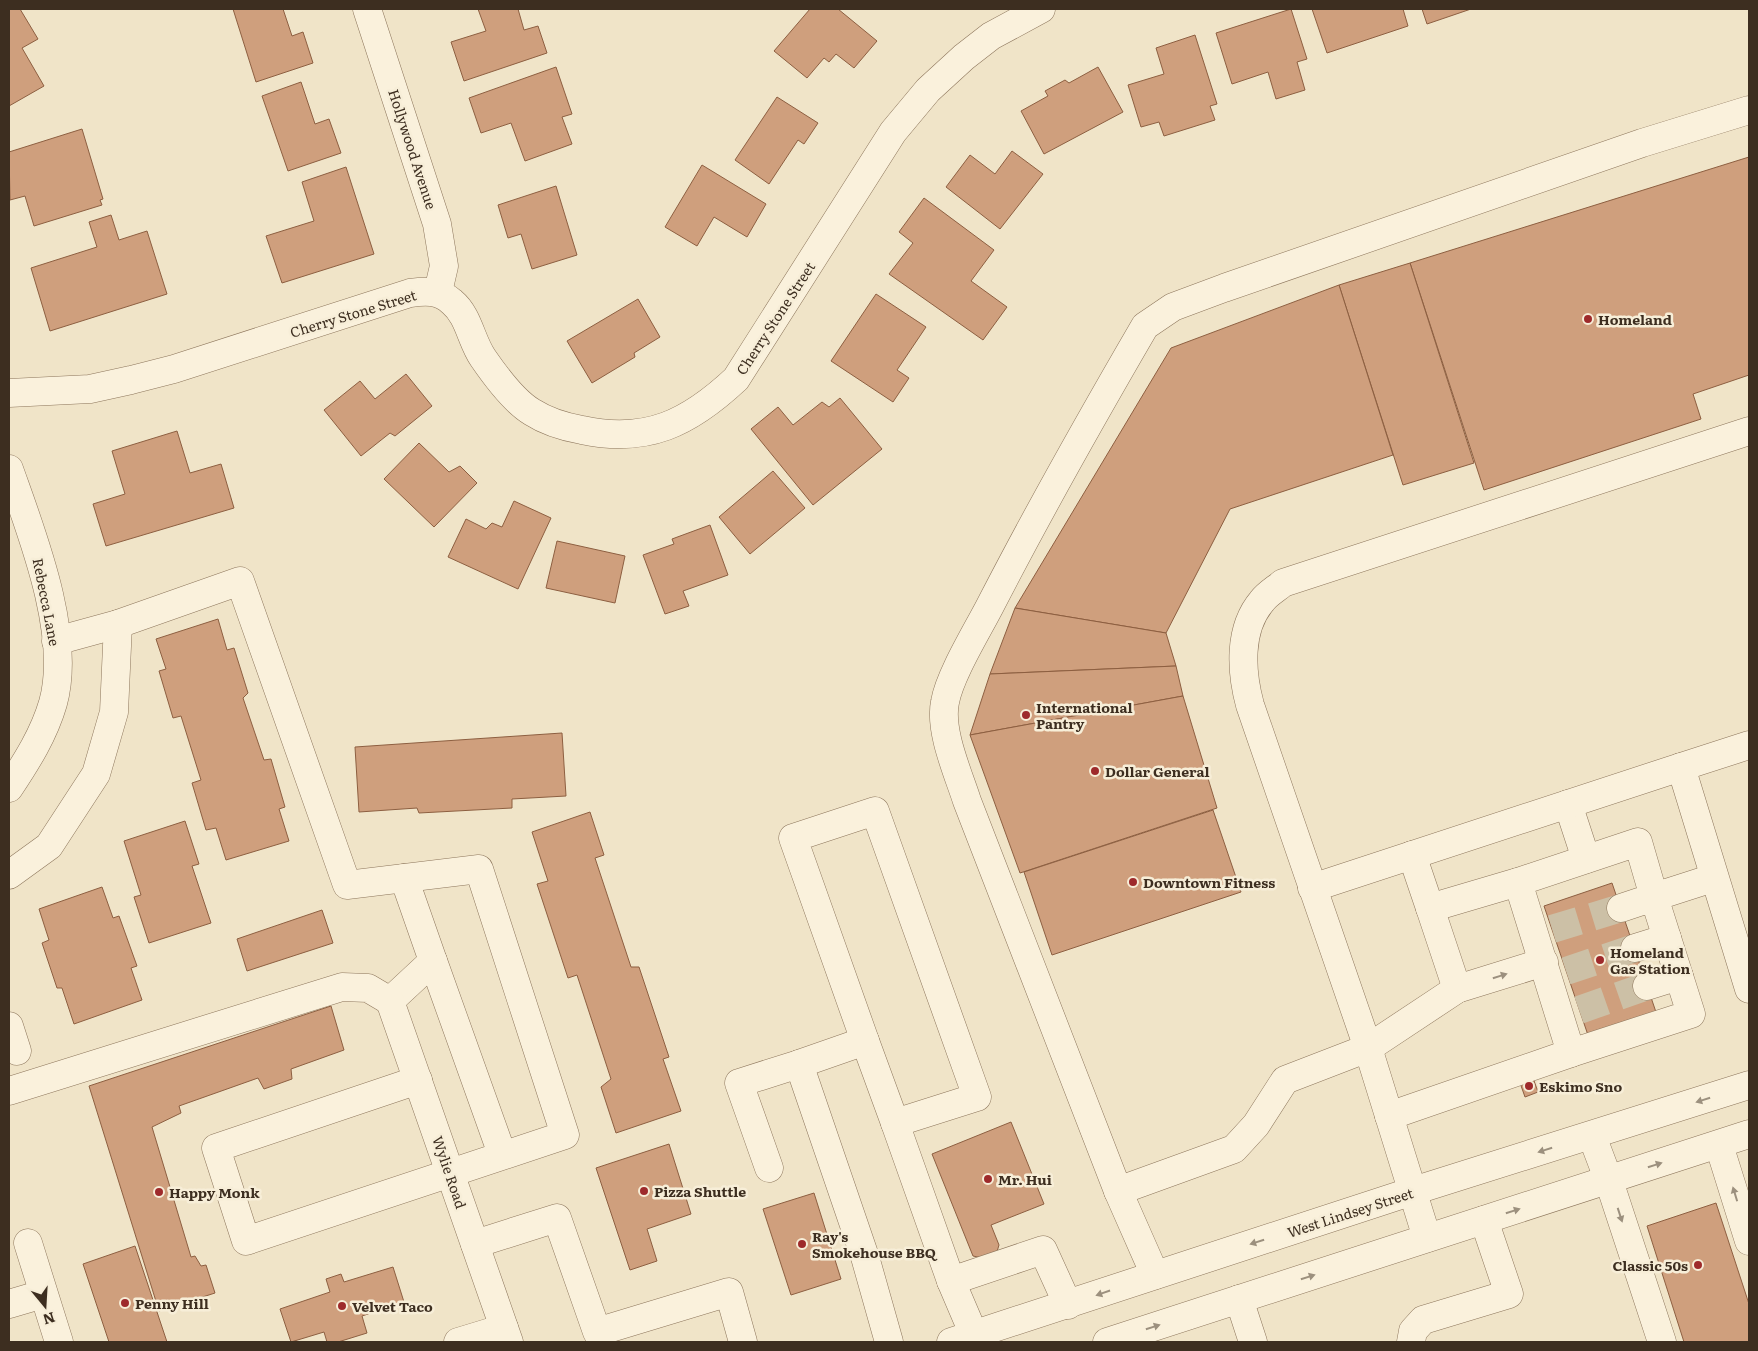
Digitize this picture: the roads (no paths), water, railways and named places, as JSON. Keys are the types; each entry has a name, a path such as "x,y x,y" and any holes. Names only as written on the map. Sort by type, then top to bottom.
{"street":[{"name":"Hollywood Avenue","path":"367,9 437,224 444,266 438,292"},
{"name":"Cherry Stone Street","path":"9,393 90,389 131,380 174,369 410,293 424,291 438,292 452,302 462,313 482,357 509,390 531,412 565,426 606,435 633,435 665,427 713,401 736,379 893,132 928,90 991,36 1041,9"},
{"path":"1155,1275 1118,1191 967,801 946,732 945,702 958,668 1042,504 1145,326 1173,307 1224,288 1642,143 1749,110"},
{"path":"1427,1238 1368,1048 1244,684 1243,652 1250,625 1262,601 1283,583 1749,431"},
{"name":"Rebecca Lane","path":"9,469 35,545 53,619 57,672 53,702 39,739 9,788"},
{"path":"56,641 118,624 240,581 347,885 479,869 564,1134 246,1241 216,1148 418,1080"},
{"path":"9,875 49,846 96,774 114,712 118,624"},
{"path":"1312,888 1749,745"},
{"path":"1681,767 1749,989"},
{"path":"1568,804 1586,860"},
{"path":"895,1123 978,1097 875,812 793,838 951,1281 963,1338"},
{"path":"1389,1116 1691,1014 1638,842 1518,882 1430,908"},
{"path":"1412,855 1457,989"},
{"path":"404,878 502,1154"},
{"path":"1621,908 1714,878"},
{"path":"1518,882 1543,932 1552,970 1570,1013 1571,1053"},
{"path":"1635,948 1667,938"},
{"path":"9,1091 310,995 342,987 368,988 390,1001 433,961"},
{"path":"1118,1191 1234,1150 1256,1125 1286,1080 1368,1048 1457,989 1552,970"},
{"path":"1647,986 1679,976"},
{"name":"Wylie Road","path":"390,1001 507,1335"},
{"path":"9,1026 17,1051"},
{"path":"769,1168 739,1083 865,1041"},
{"path":"799,1064 865,1257 889,1342"},
{"name":"West Lindsey Street","path":"963,1338 1412,1191 1592,1136 1749,1085"},
{"path":"1107,1342 1609,1181 1749,1134"},
{"path":"1592,1136 1609,1181 1662,1342"},
{"path":"1719,1144 1749,1240"},
{"path":"475,1244 557,1218 597,1332 729,1292 744,1342"},
{"path":"1411,1342 1413,1331 1423,1320 1509,1294 1484,1220"},
{"path":"28,1243 58,1342"},
{"path":"951,1281 1043,1250 1068,1305"},
{"path":"9,1304 44,1294"},
{"path":"1239,1299 1253,1342"},
{"path":"458,1342 507,1335"}],"tunnel":[{"path":"1552,929 1621,908"},
{"path":"1566,971 1635,948"},
{"path":"1579,1010 1647,986"}],"place":[{"name":"Homeland","path":"1588,319"},
{"name":"International Pantry","path":"1026,715"},
{"name":"Dollar General","path":"1095,771"},
{"name":"Downtown Fitness","path":"1133,882"},
{"name":"Homeland Gas Station","path":"1600,960"},
{"name":"Eskimo Sno","path":"1529,1086"},
{"name":"Mr. Hui","path":"988,1179"},
{"name":"Pizza Shuttle","path":"644,1191"},
{"name":"Happy Monk","path":"159,1192"},
{"name":"Ray's Smokehouse BBQ","path":"802,1244"},
{"name":"Classic 50s","path":"1698,1265"},
{"name":"Penny Hill","path":"125,1303"},
{"name":"Velvet Taco","path":"342,1306"}]}
